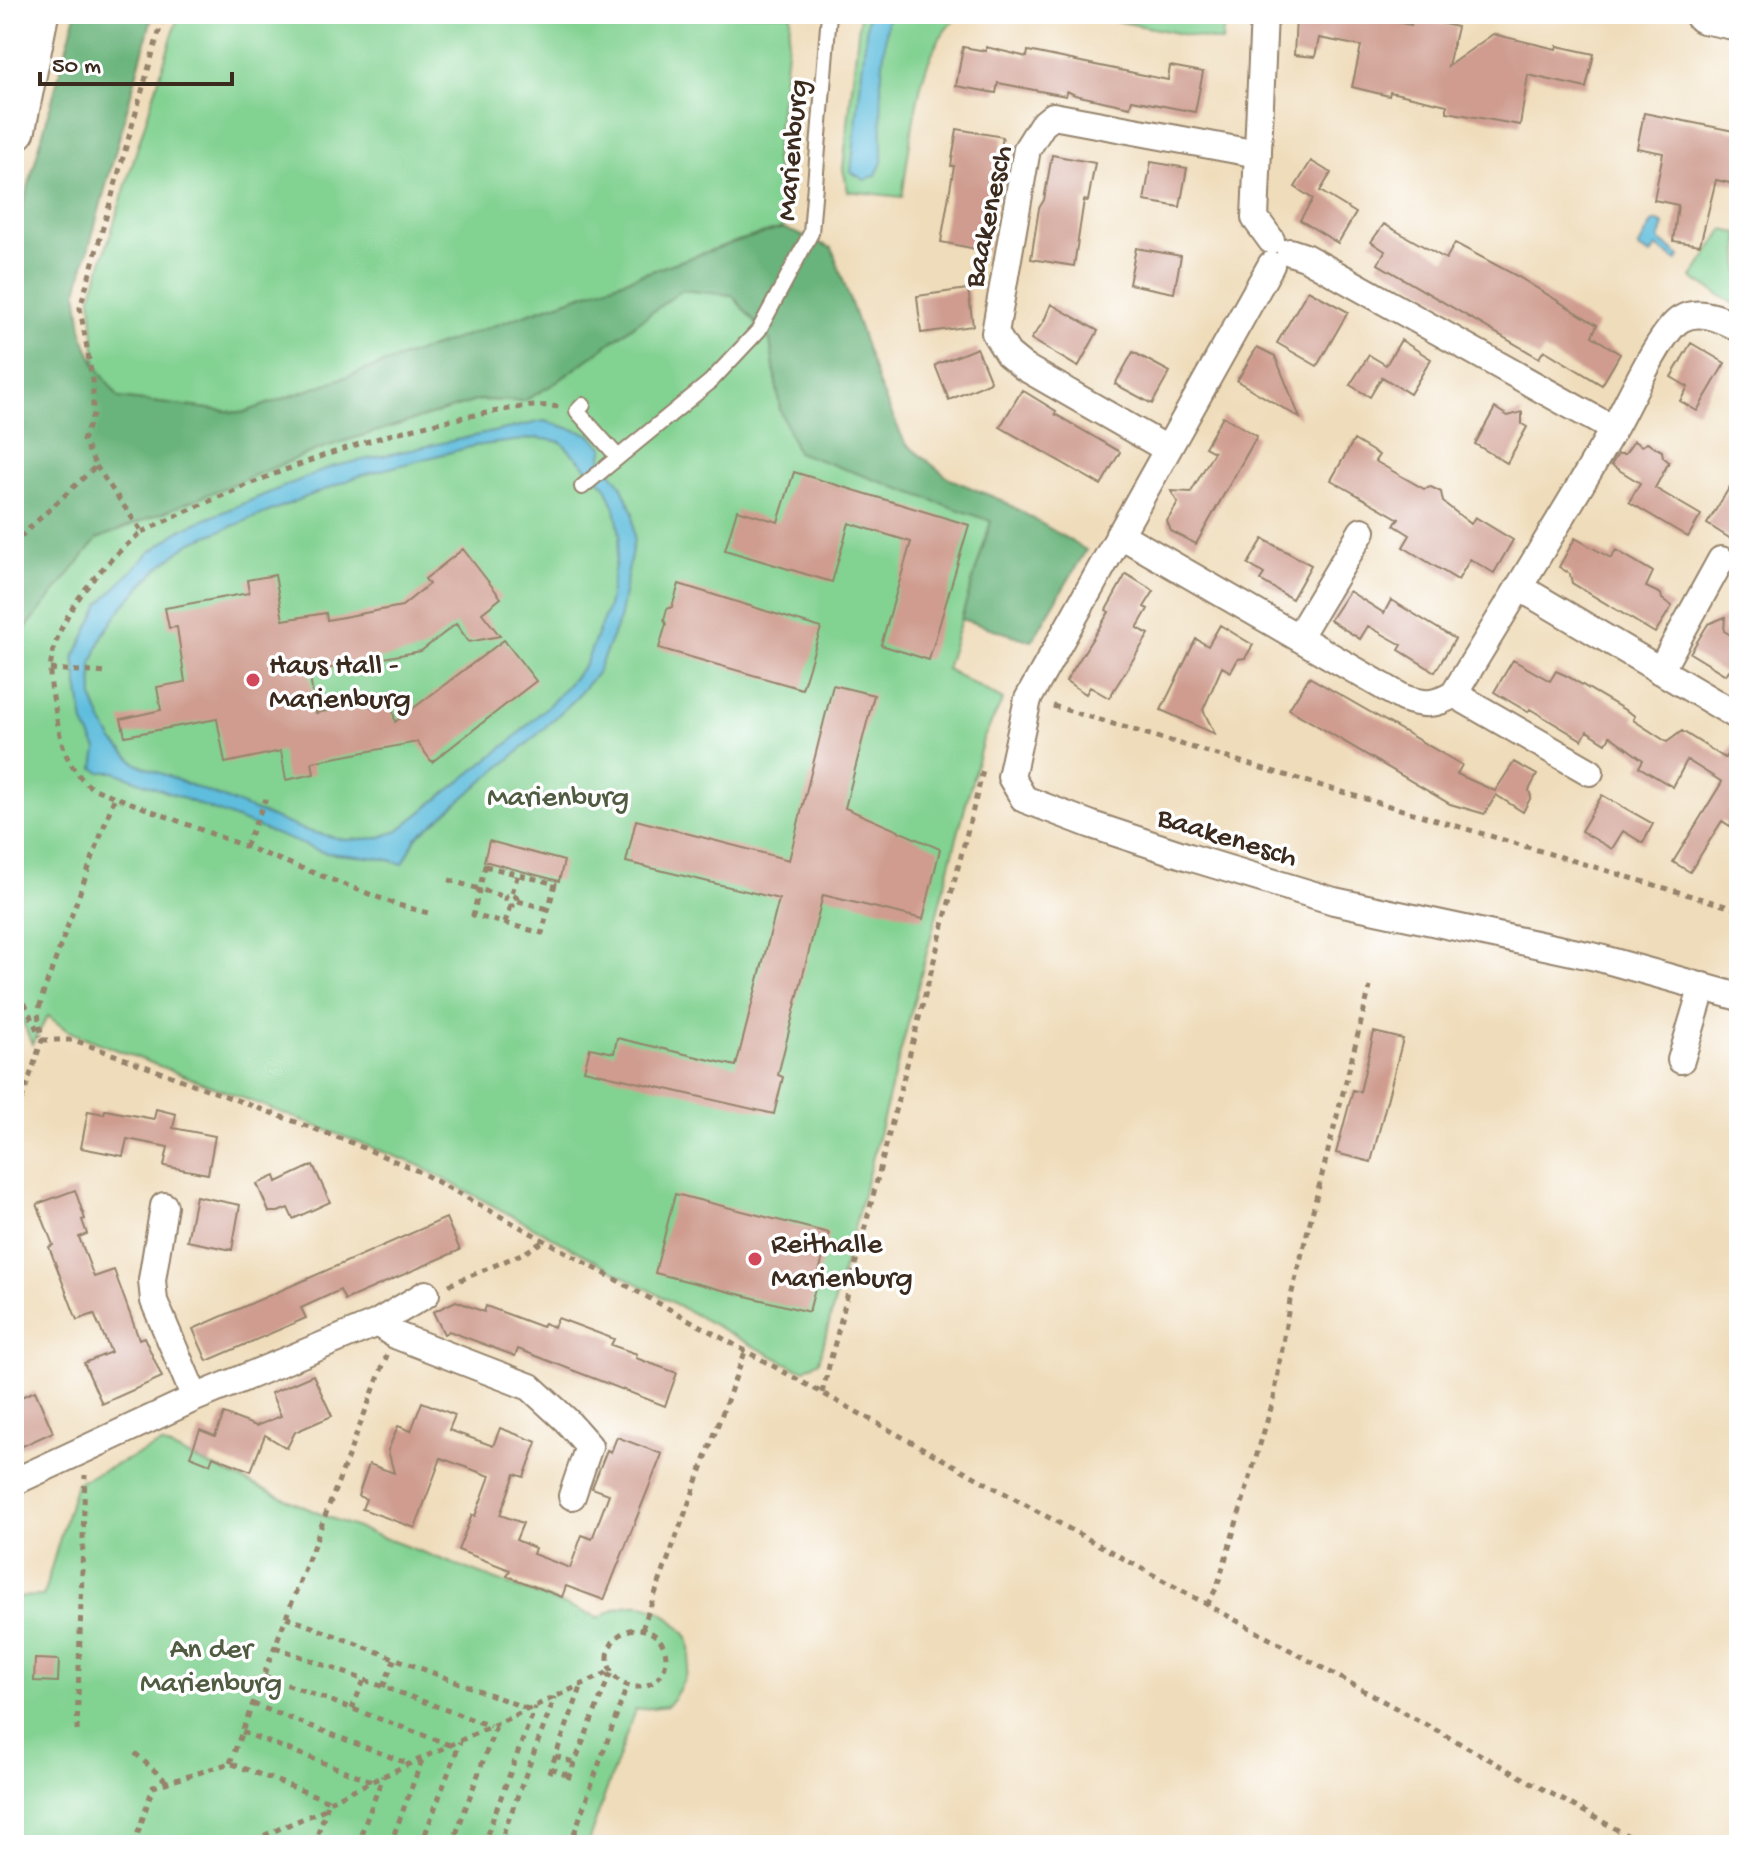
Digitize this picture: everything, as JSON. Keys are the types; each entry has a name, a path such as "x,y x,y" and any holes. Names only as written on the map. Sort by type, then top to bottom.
{"main road":[{"path":"14,129 37,14"}],"street":[{"path":"1264,14 1255,218 1277,252 1305,257 1613,429"},
{"path":"1704,14 1739,21"},
{"name":"Baakenesch","path":"1167,449 1024,367 1008,354 995,333 1027,149 1042,125 1053,116 1258,154"},
{"name":"Baakenesch","path":"1277,252 1028,699 1011,777 1024,799 1189,857 1334,901 1596,957 1739,997"},
{"path":"1119,534 1403,698 1420,704 1438,704 1454,694 1613,429 1665,334 1682,318 1701,314 1739,328"},
{"path":"1299,636 1362,531"},
{"path":"1660,671 1721,560"},
{"path":"1519,587 1739,717"},
{"path":"1454,694 1590,772"},
{"path":"1681,1060 1703,986"},
{"path":"164,1206 152,1280 154,1301 195,1398"},
{"path":"14,1482 195,1398 386,1329 426,1294"},
{"path":"386,1329 530,1387 589,1446 572,1496"}],"lane":[{"name":"Marienburg","path":"582,487 710,382 759,330 811,233 829,14"},
{"path":"580,408 614,461"}],"path":[{"path":"142,532 96,466 83,440 93,415 93,383 80,308 164,14"},
{"path":"432,914 398,905 92,788 75,775 60,740 50,669 56,644 87,587 114,554 142,532 232,490 340,450 460,417 517,407 548,405 580,408"},
{"path":"14,548 19,538 96,466"},
{"path":"50,669 107,673"},
{"path":"1028,699 1739,910"},
{"path":"822,1393 987,758"},
{"path":"14,1123 42,1040 38,1013 43,994 115,796"},
{"path":"245,847 266,799"},
{"path":"485,866 518,874 555,884 542,933 473,915 485,866"},
{"path":"449,880 505,897 512,893 518,874"},
{"path":"512,893 518,901 548,909"},
{"path":"505,897 510,906"},
{"path":"505,923 510,906 518,901"},
{"path":"14,981 42,1040"},
{"path":"1207,1605 1217,1587 1274,1398 1290,1300 1370,987"},
{"path":"42,1040 74,1040 350,1142 418,1171 1645,1845"},
{"path":"426,1294 526,1252 545,1240"},
{"path":"230,1763 286,1617 386,1329"},
{"path":"642,1629 745,1352"},
{"path":"77,1731 85,1450"},
{"path":"286,1617 532,1708"},
{"path":"632,1629 642,1629 659,1639 666,1656 665,1666 655,1682 637,1688 615,1678 608,1654 616,1637 632,1629"},
{"path":"275,1647 494,1725"},
{"path":"383,1687 395,1658"},
{"path":"242,1845 611,1671"},
{"path":"582,1685 550,1770 569,1778 611,1671"},
{"path":"264,1676 451,1745"},
{"path":"352,1709 364,1680"},
{"path":"570,1845 627,1686"},
{"path":"499,1845 555,1697"},
{"path":"253,1704 410,1764"},
{"path":"483,1845 532,1708"},
{"path":"452,1845 494,1725"},
{"path":"242,1732 373,1781"},
{"path":"421,1845 461,1741"},
{"path":"135,1753 168,1783"},
{"path":"555,1756 575,1763"},
{"path":"390,1845 422,1758"},
{"path":"134,1845 153,1787 230,1763 328,1805"},
{"path":"357,1845 383,1776"},
{"path":"314,1845 328,1805"}],"green space":[{"path":"76,14 153,14 77,291 83,336 96,366 119,398 242,413 783,228 832,248 880,388 905,443 950,479 1003,501 1086,550 1032,641 961,619 991,521 797,452 780,409 770,340 732,295 682,290 557,382 524,401 479,400 322,448 97,539 14,643 14,238"},
{"path":"179,14 791,14 775,157 783,228 242,413 118,398 96,366 91,297"},
{"path":"860,14 962,14 947,28 934,48 925,71 902,197 848,191 843,169"},
{"path":"1082,14 1224,14 1222,42"},
{"path":"1723,230 1739,233 1739,307 1692,278"},
{"name":"Marienburg","path":"682,290 732,295 770,340 780,409 797,452 991,521 946,669 1003,700 983,739 819,1361 805,1369 796,1368 742,1340 418,1165 68,1031 48,1016 32,1044 14,1001 14,643 97,539 322,448 479,400 524,401 557,382"},
{"name":"An der Marienburg","path":"161,1444 325,1516 599,1618 619,1608 639,1605 658,1610 676,1624 687,1636 690,1647 686,1674 667,1706 635,1710 587,1845 14,1845 14,1597 43,1596 76,1483"}],"water":[{"path":"868,14 888,14 881,82 882,162 876,175 865,180 851,172"},
{"path":"1656,221 1664,225 1659,240 1680,256 1677,261 1656,247 1651,255 1638,248"},
{"path":"544,421 589,434 604,448 601,458 621,485 633,513 634,539 619,620 597,673 573,701 525,746 416,838 403,864 322,852 115,772 100,772 94,768 97,749 84,724 74,658 100,604 148,554 182,529 331,467","holes":["538,438 561,442 606,487 615,508 620,535 608,607 585,665 510,742 397,831 378,838 345,840 304,830 137,764 113,741 93,699 92,663 103,635 124,605 157,569 190,543 359,476 474,446"]}],"building":[{"path":"1311,14 1374,14 1373,17 1411,25 1413,17 1457,27 1448,66 1493,34 1556,49 1557,46 1594,54 1586,88 1528,75 1520,125 1447,112 1447,105 1390,92 1389,96 1352,87 1361,46 1319,38 1315,57 1294,55 1296,18 1310,21"},
{"path":"963,47 986,51 986,47 1027,57 1028,51 1168,80 1170,66 1203,72 1195,112 1132,100 1130,107 1067,91 1066,96 998,83 996,93 956,86"},
{"path":"1644,113 1739,132 1739,185 1716,180 1700,245 1673,241 1678,205 1654,200 1663,153 1637,148"},
{"path":"957,129 1003,137 986,251 941,242"},
{"path":"1052,155 1095,163 1088,201 1084,200 1074,266 1031,259"},
{"path":"1311,161 1331,173 1320,191 1356,213 1338,243 1300,220 1313,199 1295,187"},
{"path":"1151,162 1187,168 1180,207 1144,201"},
{"path":"1384,224 1446,259 1455,243 1517,276 1597,325 1592,336 1620,354 1602,385 1544,350 1539,358 1378,264 1385,251 1371,242"},
{"path":"1136,248 1181,256 1174,293 1129,284"},
{"path":"968,289 973,326 921,333 917,296"},
{"path":"1308,290 1348,312 1317,366 1277,343"},
{"path":"1051,304 1098,331 1078,367 1031,339"},
{"path":"1401,340 1431,359 1410,394 1382,377 1370,397 1350,385 1369,355 1386,365"},
{"path":"1691,343 1725,363 1697,411 1680,401 1688,387 1671,377"},
{"path":"1257,347 1275,356 1300,418 1237,381"},
{"path":"977,348 991,382 949,400 935,365"},
{"path":"1133,352 1170,372 1152,404 1115,384"},
{"path":"1022,390 1056,411 1055,414 1120,452 1101,485 1000,427"},
{"path":"1495,408 1508,416 1522,412 1522,424 1527,427 1507,463 1475,444"},
{"path":"1223,416 1257,436 1196,544 1171,531 1167,521 1178,503 1171,491 1191,492 1214,452 1205,447"},
{"path":"1354,440 1379,455 1375,461 1424,489 1431,487 1441,492 1443,502 1471,524 1475,517 1513,540 1494,573 1470,559 1458,580 1403,547 1410,535 1394,525 1399,519 1331,480"},
{"path":"1634,441 1642,446 1647,443 1662,451 1669,462 1655,488 1701,515 1688,537 1629,502 1640,483 1611,465 1618,454 1625,454"},
{"path":"794,472 969,525 929,660 881,645 911,542 849,523 832,582 725,550 737,510 778,522"},
{"path":"1739,472 1739,544 1707,524"},
{"path":"1575,538 1611,558 1616,550 1653,572 1646,587 1661,594 1662,599 1672,606 1655,633 1572,583 1570,574 1559,567"},
{"path":"1263,539 1311,565 1292,599 1260,580 1264,574 1248,564"},
{"name":"Haus Hall - Marienburg","path":"463,549 501,598 482,613 500,636 469,642 456,624 421,651 309,672 316,713 369,703 372,708 392,704 395,722 504,640 536,681 432,762 417,742 312,762 314,774 286,780 281,751 225,763 217,719 125,736 121,719 161,710 157,687 185,682 177,627 169,628 165,608 249,593 247,580 275,575 283,620 326,613 327,620 402,606 429,584 425,579"},
{"path":"1126,574 1154,591 1144,607 1148,609 1137,628 1149,634 1109,698 1090,687 1086,694 1066,681 1109,612 1106,610"},
{"path":"679,584 821,628 802,689 659,648 667,609 672,607"},
{"path":"1349,591 1384,613 1391,600 1455,639 1435,672 1399,650 1402,645 1368,626 1360,639 1330,620"},
{"path":"1725,617 1724,631 1739,640 1739,676 1729,670 1726,675 1690,653 1708,624"},
{"path":"1220,625 1253,645 1245,658 1238,659 1231,672 1222,667 1203,710 1215,734 1161,710 1196,639 1208,646"},
{"path":"1513,660 1550,681 1556,671 1567,676 1635,716 1633,720 1667,742 1682,731 1725,758 1739,735 1739,810 1730,826 1722,821 1690,872 1673,862 1722,782 1687,760 1673,787 1639,767 1643,760 1610,736 1606,743 1587,731 1582,740 1530,709 1528,712 1494,692"},
{"path":"1309,677 1462,765 1457,774 1495,791 1514,762 1537,775 1523,812 1496,795 1485,814 1450,804 1289,709"},
{"path":"833,685 874,695 845,808 940,849 923,919 823,895 778,1075 783,1077 774,1114 584,1070 590,1048 614,1053 617,1038 736,1066 779,899 626,862 636,820 789,860"},
{"path":"1602,795 1653,824 1643,843 1623,831 1612,849 1581,831"},
{"path":"489,841 564,861 559,881 484,861"},
{"path":"1374,1032 1403,1039 1371,1162 1336,1153 1353,1090 1360,1092"},
{"path":"156,1109 176,1114 173,1128 215,1136 208,1174 164,1166 168,1147 127,1139 123,1156 81,1148 88,1111 104,1114 105,1110 154,1119"},
{"path":"313,1165 330,1202 293,1219 288,1208 269,1212 257,1184 275,1176 277,1182"},
{"path":"75,1190 87,1234 79,1237 94,1277 114,1270 139,1339 144,1337 162,1377 102,1404 84,1363 111,1352 94,1314 77,1320 49,1247 53,1245 37,1204"},
{"path":"675,1194 829,1233 809,1312 655,1273"},
{"path":"196,1196 240,1205 232,1250 187,1241"},
{"path":"446,1218 460,1250 345,1300 340,1290 301,1308 306,1318 207,1361 193,1329"},
{"path":"456,1301 484,1312 486,1306 542,1327 544,1323 554,1327 558,1318 614,1339 611,1345 677,1373 665,1406 518,1349 515,1356 449,1331 444,1334 433,1312"},
{"path":"313,1375 332,1416 295,1432 287,1448 265,1435 251,1471 213,1456 210,1464 190,1456 200,1430 215,1436 224,1414 256,1426 281,1416 271,1393"},
{"path":"35,1391 53,1432 14,1450 14,1400"},
{"path":"422,1402 455,1415 449,1430 493,1446 500,1428 537,1442 524,1477 515,1474 500,1515 523,1523 516,1540 535,1548 533,1554 570,1568 582,1535 592,1539 609,1494 592,1488 607,1450 611,1452 617,1437 662,1454 604,1600 566,1586 562,1597 507,1576 510,1570 458,1550 490,1476 441,1458 415,1528 362,1509 366,1499 358,1496 369,1464 394,1473 388,1450 398,1426 411,1431"},
{"path":"35,1659 59,1660 58,1682 34,1681"}],"place":[{"name":"Haus Hall - Marienburg","path":"253,680"},
{"name":"Reithalle Marienburg","path":"755,1259"}]}
